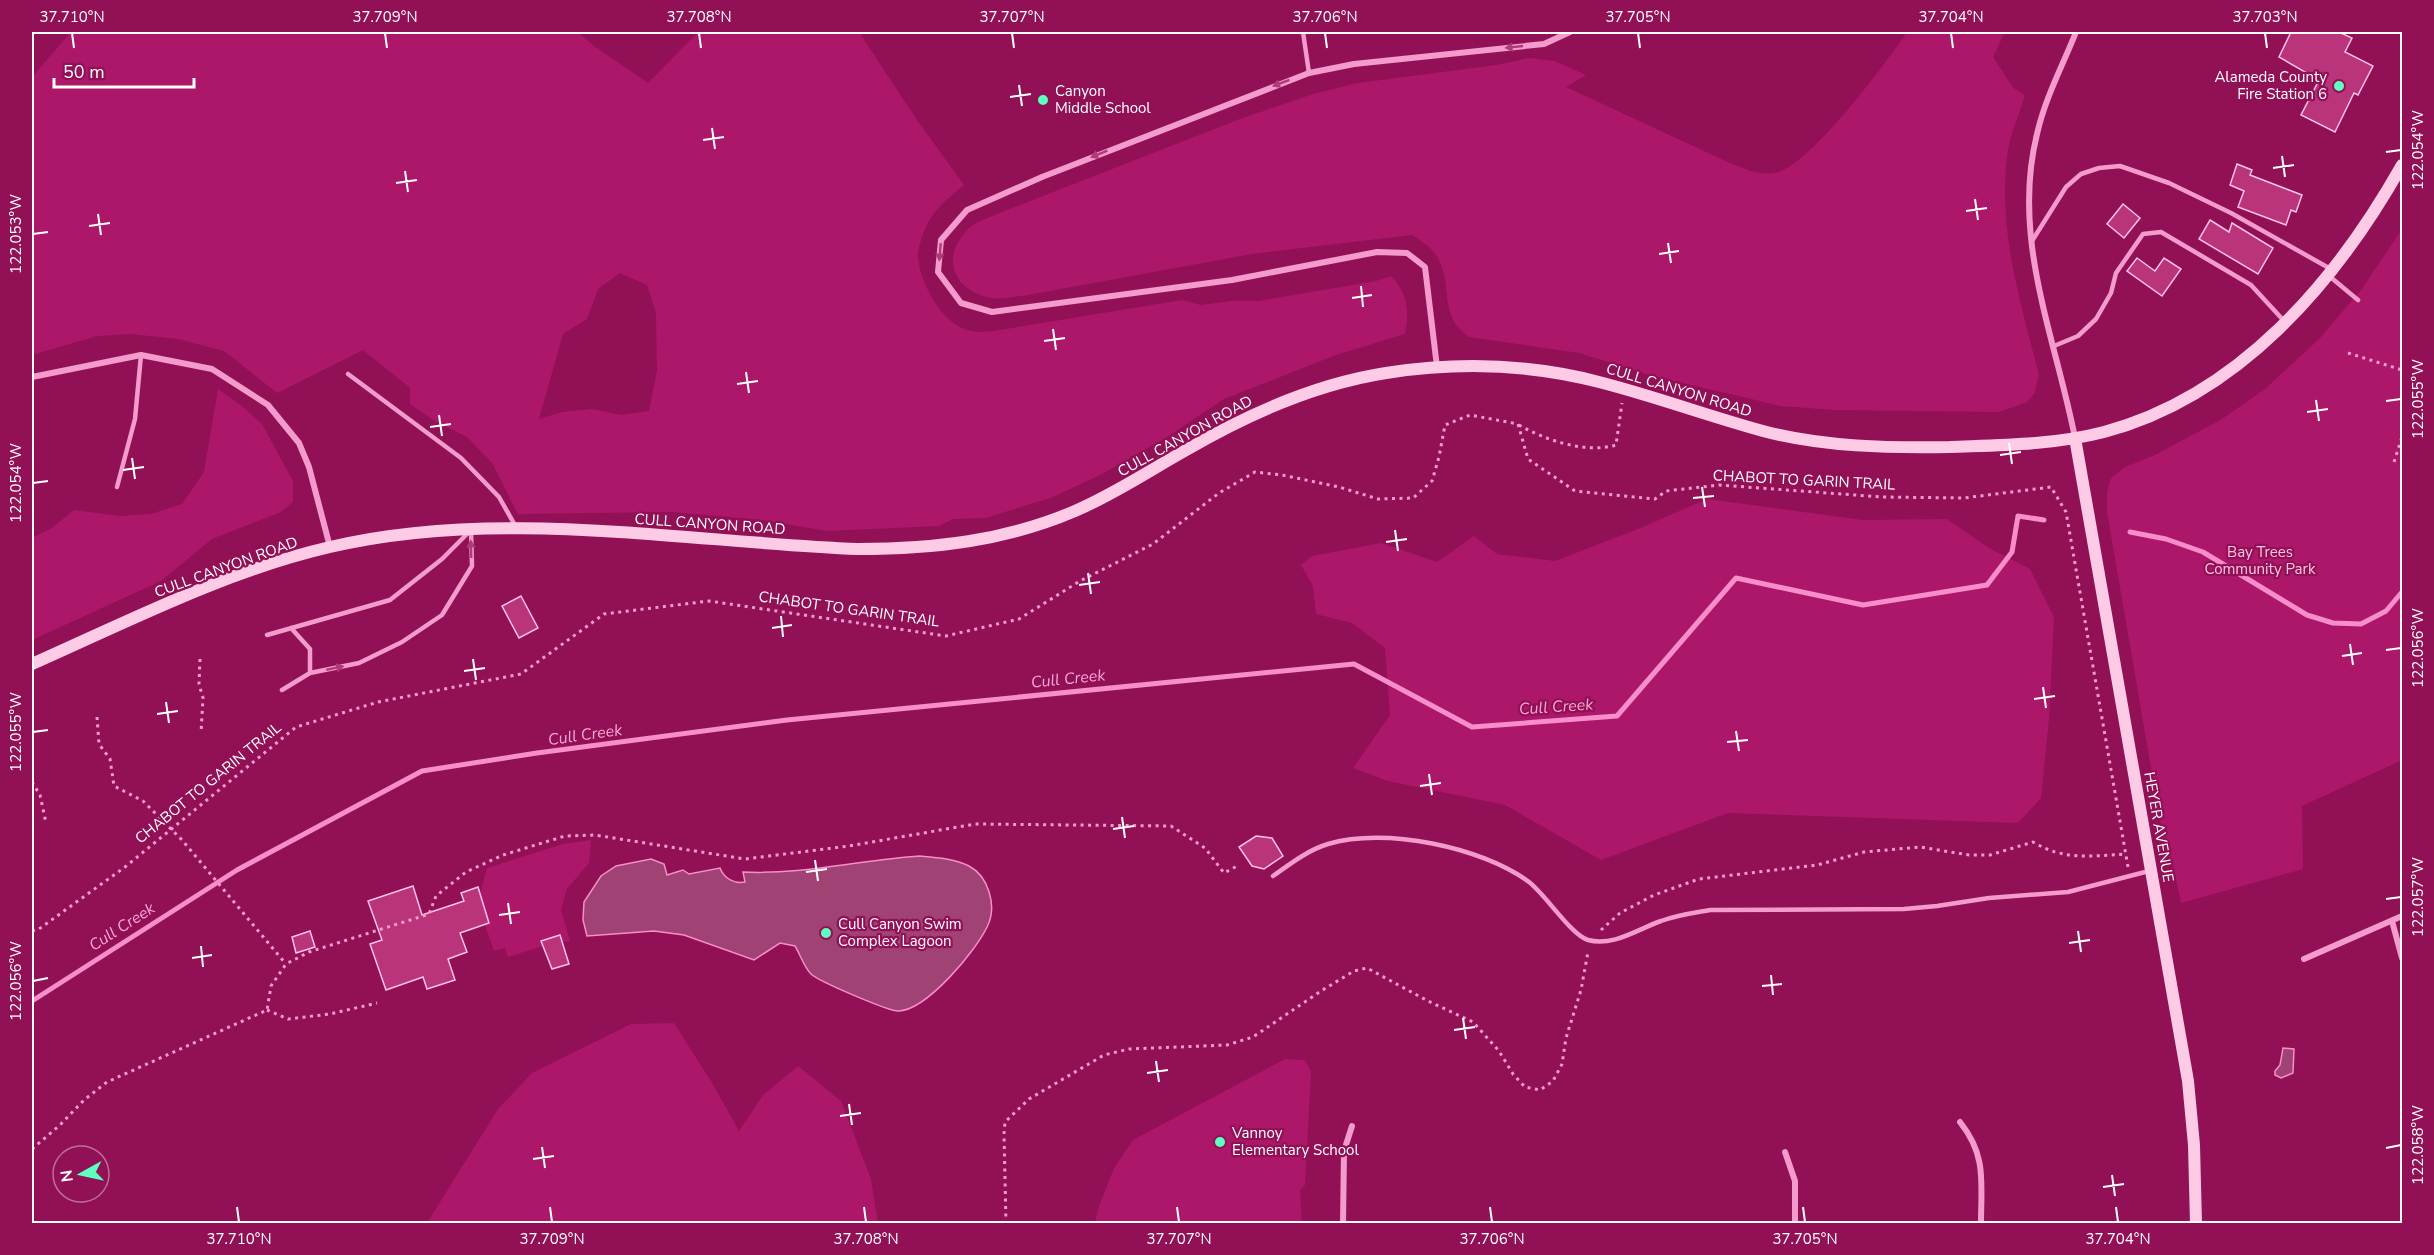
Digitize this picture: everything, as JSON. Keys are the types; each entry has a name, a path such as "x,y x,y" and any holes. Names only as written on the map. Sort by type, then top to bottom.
{"street":[{"path":"1437,367 1425,267 1407,253 1377,252 1232,280 992,312 961,303 938,272 941,240 967,210 1053,173 1309,73 1354,64 1544,44 1570,32"},
{"path":"2075,438 2030,244 2027,211 2028,181 2037,132 2076,32"},
{"name":"CULL CANYON ROAD","path":"32,664 192,593 274,562 330,547 400,536 516,527 858,549 903,549 963,544 1008,534 1074,512 1116,492 1237,422 1303,393 1341,381 1437,367 1468,366 1546,371 1625,389 1767,432 1817,442 1861,446 1934,447 2034,442 2075,438 2104,432 2186,399 2233,368 2264,343 2315,292 2379,206 2403,165"},
{"path":"32,376 141,355 212,369 268,405 299,443 309,467 330,547"},
{"name":"HEYER AVENUE","path":"2075,438 2188,1081 2194,1145 2196,1224"},
{"path":"2304,959 2403,916"},
{"path":"2392,921 2403,958"},
{"path":"1960,1122 1971,1136 1981,1164 1980,1224"},
{"path":"1343,1224 1344,1151 1352,1126"},
{"path":"1785,1152 1795,1181 1795,1224"}],"lane":[{"path":"1303,32 1309,73"},
{"path":"2030,244 2066,187 2081,174 2099,168 2120,166 2169,183 2231,213 2330,272 2358,300"},
{"path":"2054,346 2078,336 2096,319 2111,293 2116,273 2143,234 2161,232 2251,285 2285,322"},
{"path":"117,487 135,419 141,355"},
{"path":"348,374 461,458 500,497 516,527"},
{"path":"267,635 390,600 442,559 471,530"},
{"path":"282,690 310,673 359,663 402,642 442,615 471,566 471,530"},
{"path":"291,628 310,649 310,673"},
{"path":"1273,876 1309,852 1328,844 1354,839 1390,838 1447,848 1506,868 1530,883 1581,937 1589,940 1611,941 1663,920 1710,910 1904,909 1989,898 2068,892 2151,870"}],"path":[{"path":"2348,353 2403,370"},
{"path":"1518,424 1534,434 1575,445 1602,449 1616,445 1625,389"},
{"name":"CHABOT TO GARIN TRAIL","path":"32,931 39,929 172,830 296,727 378,702 521,674 604,614 709,601 946,636 1019,619 1080,581 1154,544 1219,493 1255,472 1339,487 1378,499 1413,498 1432,481 1445,425 1470,415 1518,424 1528,459 1575,491 1655,499 1666,490 1719,485 1882,496 1964,498 2051,487 2066,512 2126,854 2071,857 2047,850 2033,842 1990,855 1969,855 1920,847 1864,852 1817,865 1699,879 1654,895 1620,913 1589,940"},
{"path":"2394,462 2403,437"},
{"path":"200,659 199,684 203,698 201,733"},
{"path":"97,717 99,744 110,759 114,786 143,801 182,840 286,964"},
{"path":"32,752 33,782 40,795 46,823"},
{"path":"267,1010 271,986 286,964 309,951 429,914 436,896 466,872 502,855 565,836 595,835 744,859 849,846 975,824 1171,826 1205,848 1224,873 1239,865"},
{"path":"1006,1224 1005,1122 1029,1099 1104,1055 1129,1049 1227,1045 1252,1037 1354,971 1367,969 1473,1022 1499,1051 1513,1074 1525,1087 1540,1090 1553,1082 1562,1064 1566,1038 1581,990 1589,940"},
{"path":"32,1149 84,1100 107,1082 267,1010 288,1019 330,1014 377,1003"}],"green space":[{"path":"71,32 578,32 594,46 648,83 698,32 859,32 917,120 964,185 936,210 928,222 919,246 918,256 926,287 938,307 962,328 982,332 994,331 1182,300 1201,305 1232,301 1259,301 1376,281 1391,276 1401,288 1406,303 1405,334 1336,355 1224,399 1167,437 1100,475 1053,497 986,518 953,519 939,526 827,531 763,520 672,512 518,514 492,463 467,437 433,420 410,404 410,388 363,350 277,393 224,351 178,339 130,334 97,336 32,355 32,77","holes":["620,273 647,285 656,313 657,370 649,411 621,415 592,409 562,412 539,419 563,334 587,319 598,289"]},
{"path":"1907,32 2005,32 1993,57 2014,89 2025,95 2008,149 2005,185 2006,213 2013,268 2039,375 2034,394 2027,402 1999,412 1834,410 1781,406 1653,376 1579,353 1469,337 1453,320 1443,270 1437,256 1412,235 1252,254 1004,298 991,298 967,288 955,271 954,251 959,240 978,222 1240,119 1313,94 1358,83 1496,65 1529,58 1555,61 1586,75 1566,87 1730,163 1757,172 1775,173 1790,166 1807,153 1826,134 1865,89"},
{"name":"Bay Trees Community Park","path":"2402,229 2402,760 2302,806 2303,869 2181,903 2173,865 2165,849 2107,512 2107,493 2111,478 2125,467 2155,455 2222,419 2265,389 2319,339 2361,290"},
{"path":"218,389 262,424 293,481 293,502 281,512 212,539 161,581 32,640 32,538 52,528 74,510 120,516 151,514 182,504 204,472"},
{"path":"1707,499 1863,520 1947,519 1989,548 2030,569 2054,617 2049,719 2041,798 2018,823 1728,813 1601,860 1505,805 1388,781 1353,768 1390,715 1385,648 1352,623 1316,614 1313,586 1301,565 1312,556 1381,543 1437,562 1474,536 1497,554 1555,561"},
{"path":"591,840 589,863 567,889 561,910 570,941 563,942 560,935 543,946 508,957 505,948 494,951 485,925 489,923 480,894 487,868 563,844"},
{"path":"674,1023 739,1131 763,1095 798,1066 841,1101 871,1179 878,1223 427,1223 498,1109 532,1073 631,1024"},
{"name":"Vannoy Elementary School","path":"1285,1059 1305,1060 1311,1072 1305,1185 1300,1190 1302,1223 1095,1223 1114,1168 1133,1140"}],"shaded area":[{"name":"Cull Canyon Swim Complex Lagoon","path":"920,856 957,861 976,871 989,892 991,917 973,949 949,977 922,1001 898,1011 868,1001 816,978 806,968 795,946 780,943 754,960 684,935 654,931 587,936 583,920 584,902 601,876 616,866 651,859 664,864 667,875 683,870 689,874 720,868 727,878 745,882 743,872 787,871"},
{"path":"2283,1048 2294,1049 2293,1073 2281,1078 2275,1075 2275,1071 2280,1065"}],"building":[{"name":"Alameda County Fire Station 6","path":"2291,32 2339,32 2352,38 2345,52 2373,66 2358,95 2354,93 2335,132 2301,115 2319,80 2279,57"},
{"path":"2237,164 2252,170 2250,175 2302,195 2296,212 2291,210 2286,225 2238,207 2244,191 2230,185"},
{"path":"2123,204 2140,218 2124,238 2107,224"},
{"path":"2210,220 2229,232 2232,223 2273,248 2258,274 2199,239"},
{"path":"2137,258 2155,271 2164,258 2181,269 2162,296 2127,271"},
{"path":"521,596 538,628 519,638 502,606"},
{"path":"1256,836 1272,838 1283,856 1264,869 1252,866 1239,847"},
{"path":"413,886 422,915 464,901 461,893 478,887 489,923 460,933 467,952 448,959 455,980 427,989 423,977 386,990 370,944 382,940 368,901"},
{"path":"310,931 315,947 296,953 292,937"},
{"path":"560,935 569,964 552,969 541,941"}],"waterway":[{"name":"Cull Creek","path":"32,1001 237,870 422,771 537,753 787,720 1354,664 1472,727 1617,716 1736,578 1863,605 1987,585 2012,552 2018,516 2044,520"},
{"name":"Cull Creek","path":"2130,532 2166,539 2203,552 2307,615 2333,623 2361,624 2386,611 2402,592"}],"place":[{"name":"Alameda County Fire Station 6","path":"2339,86"},
{"name":"Canyon Middle School","path":"1043,100"},
{"name":"Cull Canyon Swim Complex Lagoon","path":"826,933"},
{"name":"Vannoy Elementary School","path":"1220,1142"}]}
